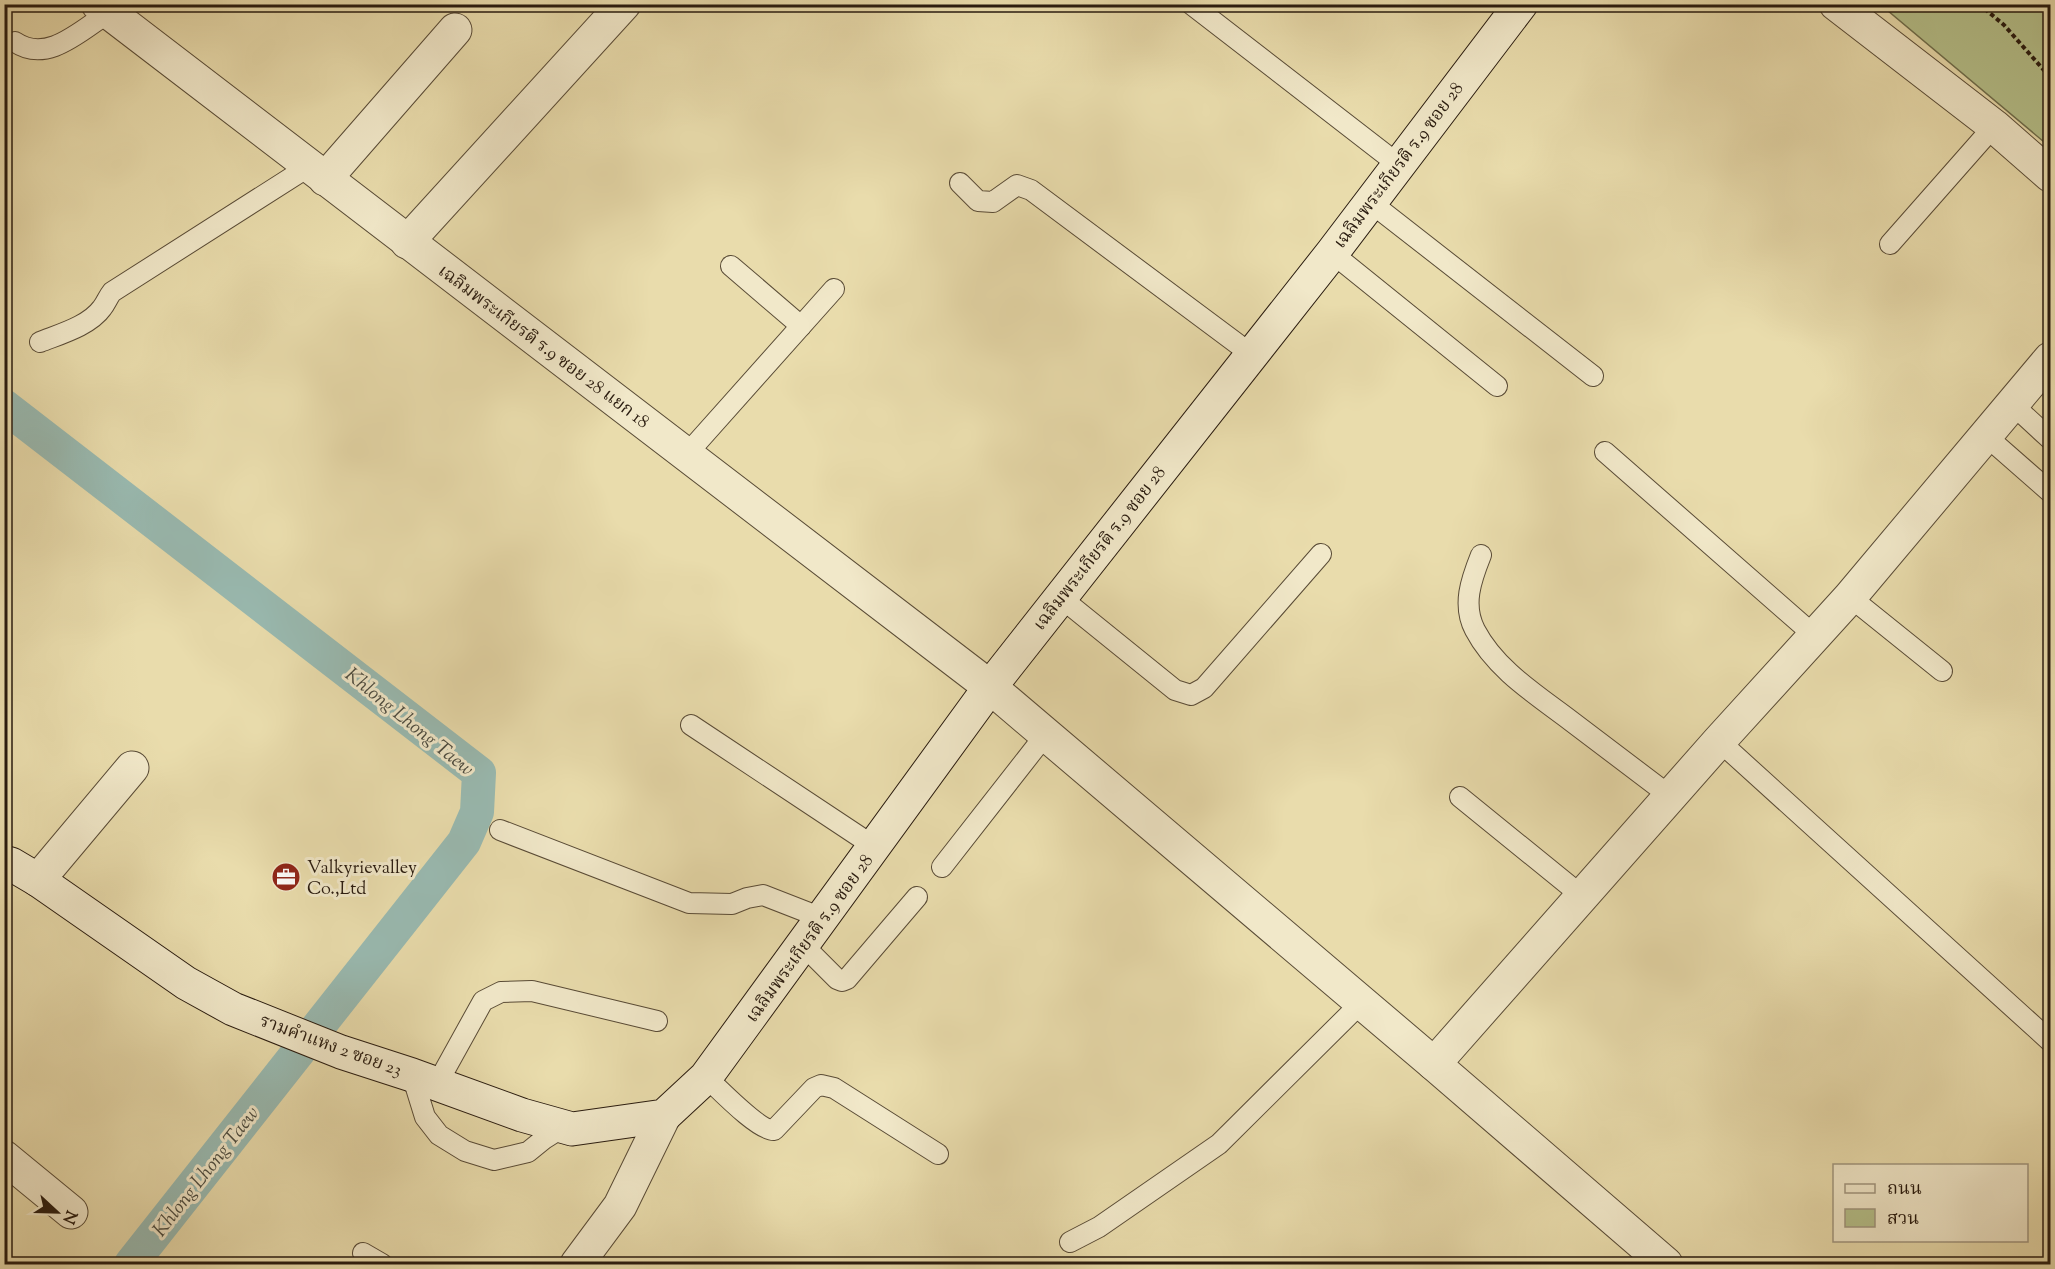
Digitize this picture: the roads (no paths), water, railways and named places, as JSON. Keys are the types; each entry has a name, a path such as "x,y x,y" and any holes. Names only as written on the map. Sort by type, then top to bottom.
{"street":[{"path":"407,242 624,4"},
{"name":"เฉลิมพระเกียรติ ร.9 ซอย 28","path":"577,1264 620,1206 685,1097 803,945 990,687 1332,253 1521,4"},
{"path":"1836,4 1994,126 2050,174"},
{"name":"เฉลิมพระเกียรติ ร.9 ซอย 28 แยก 18","path":"103,9 990,687 1666,1264"},
{"path":"316,173 455,30"},
{"path":"1434,1064 1670,796 1850,597 2050,359"},
{"path":"39,880 132,768"},
{"name":"รามคำแหง 2 ซอย 23","path":"4,862 39,880 186,983 233,1009 341,1052 425,1079 522,1115 572,1130 685,1097"},
{"path":"4,1157 71,1212"}],"lane":[{"path":"1191,4 1399,165"},
{"path":"15,42 29,50 39,51 55,46 103,9"},
{"path":"1890,244 1994,126"},
{"path":"40,342 77,327 94,317 103,308 112,292 316,173"},
{"path":"960,183 978,201 993,202 1017,185 1031,190 1251,354"},
{"path":"1370,202 1593,376"},
{"path":"1332,253 1497,386"},
{"path":"731,266 801,326"},
{"path":"686,455 834,289"},
{"path":"2012,404 2050,439"},
{"path":"1985,435 2050,492"},
{"path":"1605,452 1815,636"},
{"path":"1060,597 1175,690 1191,695 1204,688 1321,554"},
{"path":"1481,555 1472,579 1468,602 1474,629 1495,659 1527,688 1670,796"},
{"path":"1850,597 1942,671"},
{"path":"691,725 875,847"},
{"path":"942,867 1046,734"},
{"path":"1719,741 2050,1041"},
{"path":"1460,796 1582,896"},
{"path":"500,830 689,903 732,904 764,895 822,918"},
{"path":"803,945 837,979 842,981 917,897"},
{"path":"563,1127 528,1152 494,1160 465,1151 439,1134 425,1118 425,1079 483,1001 501,992 532,991 657,1021"},
{"path":"1070,1242 1099,1227 1219,1144 1361,1003"},
{"path":"685,1097 758,1124 767,1130 774,1130 814,1088 821,1085 834,1088 938,1154"},
{"path":"363,1252 382,1264"}],"waterway":[{"name":"Khlong Lhong Taew","path":"4,406 479,773 477,812 464,842 131,1264"}],"place":[{"name":"Valkyrievalley Co.,Ltd","path":"286,877"}]}
